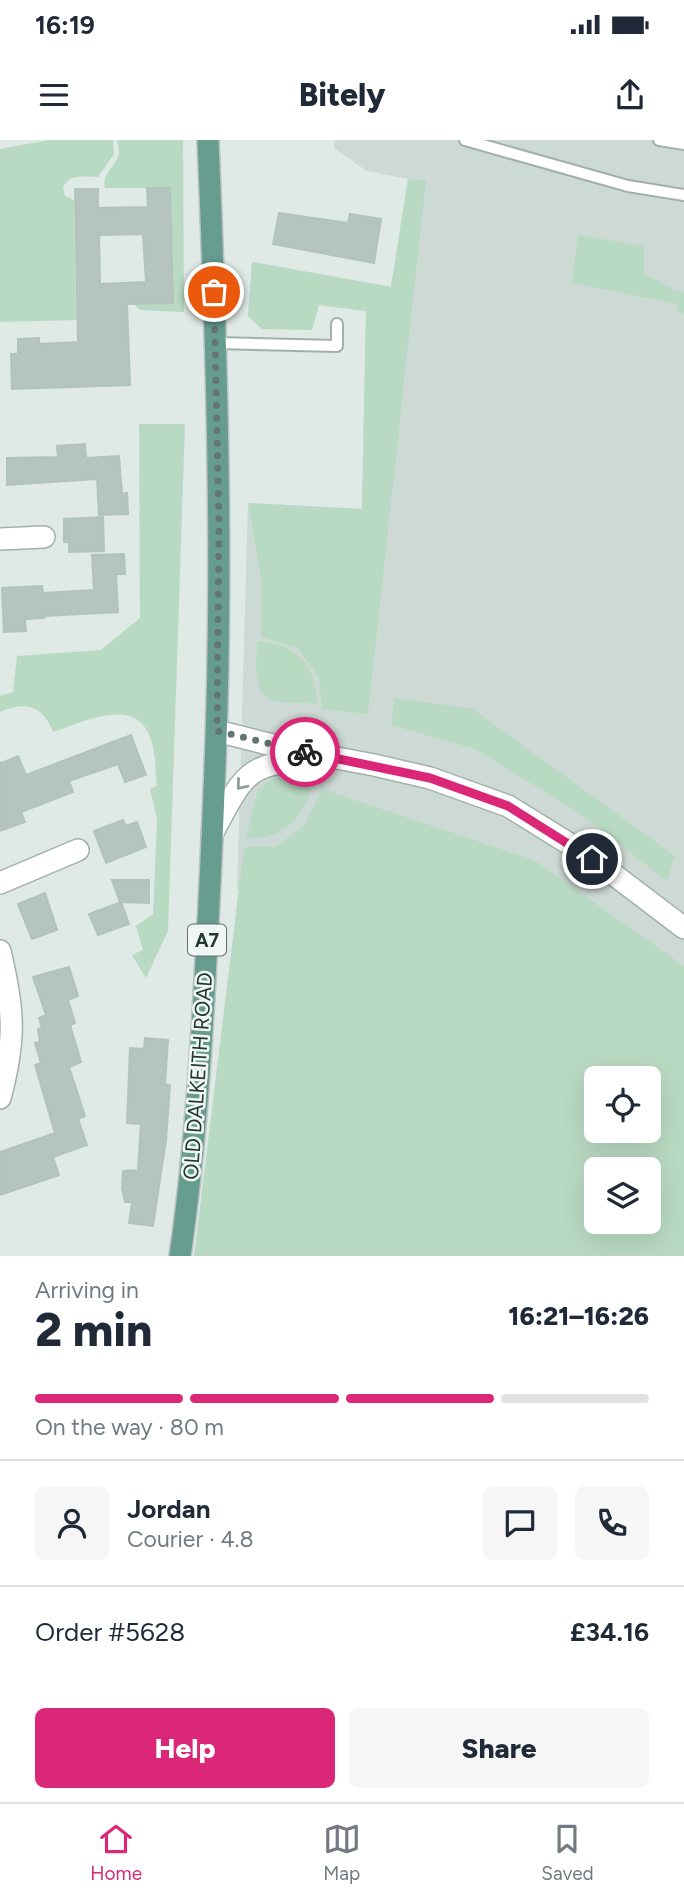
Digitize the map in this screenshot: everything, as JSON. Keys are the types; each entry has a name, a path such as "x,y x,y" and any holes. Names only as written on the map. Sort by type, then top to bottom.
{"main road":[{"name":"OLD DALKEITH ROAD","path":"180,1256 190,1186 201,1046 217,731 219,523 216,343 208,140"}],"street":[{"path":"0,539 44,537"},
{"path":"217,731 284,748 430,778 508,806 592,859 684,928"},
{"path":"212,834 237,789 257,768 288,761 374,765"},
{"path":"0,883 78,850"},
{"path":"0,951 12,1014 12,1046 0,1098"}],"lane":[{"path":"465,140 628,186 684,195"},
{"path":"659,140 684,145"},
{"path":"216,343 337,346 337,324"}],"shaded area":[{"path":"335,140 684,140 684,1088 661,1078 661,1066 634,1066 237,890 248,503 362,509 366,311 319,305 312,330 262,329 248,316 252,262 391,287 408,179 367,171 334,148"}],"green space":[{"path":"49,140 113,140 114,154 98,177 73,178 65,183 63,188 65,196 74,200 76,307 120,307 119,319 0,322 0,149"},
{"path":"117,140 183,140 184,312 140,310 134,304 173,303 170,188 105,188 106,175 119,155"},
{"path":"408,179 426,181 368,714 322,709 319,678 298,648 261,637 262,583 248,503 362,509 366,311 319,305 312,330 262,329 248,316 252,262 391,287"},
{"path":"578,235 644,246 644,274 674,290 684,292 684,313 678,312 678,304 572,283"},
{"path":"139,424 185,424 168,931 146,978 132,955 143,950 136,926 153,914 157,819 150,789 157,786 152,743 143,724 132,717 106,715 53,732 44,716 32,708 17,707 0,712 0,696 13,692 17,656 101,650 140,618"},
{"path":"257,641 283,646 302,659 313,678 317,704 276,701 265,696 260,690 256,674"},
{"path":"395,698 473,709 675,856 667,881 578,812 475,749 391,725"},
{"path":"273,778 313,778 306,803 300,813 283,829 272,835 246,838 258,790"},
{"path":"322,789 534,860 684,966 684,1256 194,1256 244,847 275,847 304,826"}],"building":[{"path":"147,188 170,188 173,303 127,304 130,385 12,389 11,354 18,354 18,339 39,338 39,344 78,342 75,189 98,189 98,208 148,207","holes":["143,234 146,282 100,284 99,235"]},
{"path":"279,213 348,223 350,214 381,219 374,263 273,244"},
{"path":"85,444 86,458 119,456 122,494 127,493 128,514 99,515 97,479 7,485 7,458 58,457 57,446"},
{"path":"103,517 104,551 69,552 69,542 64,542 64,519"},
{"path":"124,554 125,574 116,574 118,612 25,619 26,631 4,632 2,588 42,586 43,593 94,590 92,555"},
{"path":"131,735 146,775 125,782 118,764 69,781 73,792 21,812 25,822 0,831 0,762 18,756 26,775"},
{"path":"123,820 126,826 137,822 146,847 106,863 94,831"},
{"path":"112,880 149,880 149,903 120,902"},
{"path":"45,893 57,930 32,939 18,904"},
{"path":"121,902 129,924 98,935 89,914"},
{"path":"69,967 78,996 68,1000 75,1023 70,1025 81,1062 69,1067 85,1116 78,1119 87,1145 53,1157 59,1175 0,1195 0,1152 55,1133 35,1065 41,1063 35,1043 40,1042 38,1029 42,1028 39,1018 46,1015 33,977"},
{"path":"145,1038 168,1040 165,1084 170,1085 166,1140 153,1226 129,1223 132,1202 125,1202 122,1189 123,1171 138,1170 141,1124 127,1123 130,1048 144,1049"}],"way so far":[{"path":"214,292 219,523 217,731 305,752"}],"route":[{"path":"305,752 430,778 508,806 592,859"}]}
